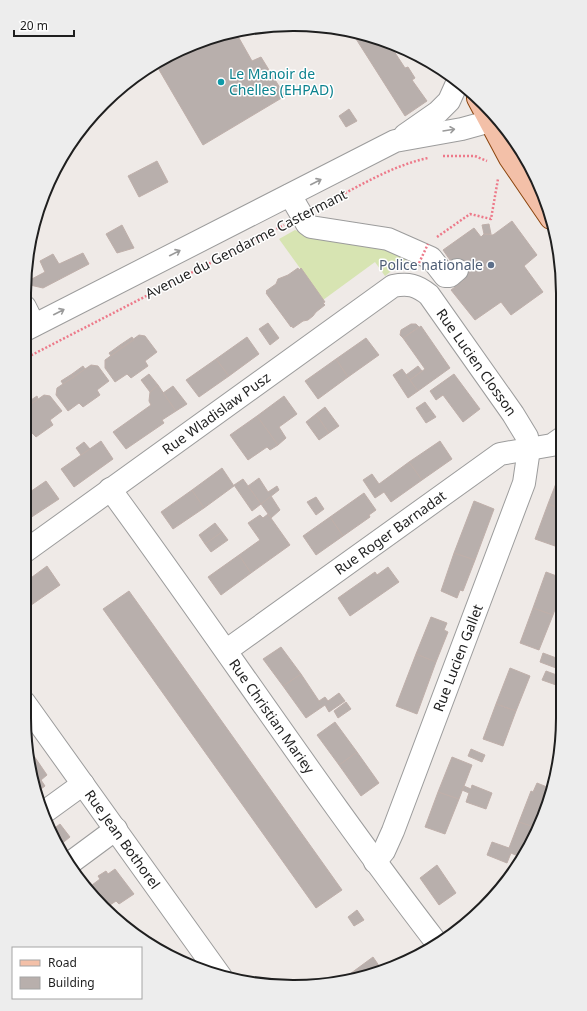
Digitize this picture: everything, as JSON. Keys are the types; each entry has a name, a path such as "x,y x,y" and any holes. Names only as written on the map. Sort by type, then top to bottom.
{"main road":[{"path":"497,128 510,158 539,200"}],"street":[{"name":"Avenue du Gendarme Castermant","path":"31,320 290,195 395,141 438,112 449,101 456,87"},
{"name":"Avenue du Gendarme Castermant","path":"395,141 462,129 490,119"},
{"path":"290,195 307,224 311,226 388,239 431,258 445,276 450,276 457,270"},
{"name":"Rue Lucien Closson","path":"412,284 421,288 429,295 513,414 527,437 529,449"},
{"name":"Rue Wladislaw Pusz","path":"31,547 393,286 412,284"},
{"name":"Rue Roger Barnadat","path":"227,650 500,454 552,445 556,442"},
{"name":"Rue Lucien Gallet","path":"375,862 384,851 393,831 521,491 529,449"},
{"name":"Rue Christian Mariey","path":"110,489 227,650 375,862 434,939"},
{"name":"Rue Jean Bothorel","path":"31,712 214,968"},
{"path":"48,809 83,784"},
{"path":"73,861 116,830"}],"path":[{"path":"438,157 475,156"},
{"name":"Avenue du Gendarme Castermant","path":"31,355 392,170 416,161 431,158"},
{"path":"419,263 428,244 470,214 491,219 498,174"}],"green space":[{"path":"295,230 307,235 383,245 409,257 385,276 375,262 323,300 279,239"}],"building":[{"name":"Le Manoir de Chelles (EHPAD)","path":"238,37 252,61 261,57 285,96 203,145 158,68 193,51"},
{"path":"356,39 394,51 405,68 408,67 415,78 412,80 427,101 405,116"},
{"path":"349,109 357,121 346,127 339,116"},
{"path":"157,161 168,182 139,197 128,176"},
{"path":"512,221 537,255 524,266 543,292 511,315 501,302 475,320 451,290 464,280 443,250 474,228 481,237 484,234 493,235"},
{"path":"489,224 491,234 484,234 482,225"},
{"path":"122,225 134,248 117,253 106,234"},
{"path":"83,253 89,264 43,288 31,285 32,279 45,272 40,261 53,254 59,264"},
{"path":"298,268 299,270 301,268 325,302 323,303 325,305 308,320 303,321 293,328 266,291 276,284 278,279 288,275"},
{"path":"268,323 279,338 270,345 259,329"},
{"path":"411,324 416,324 419,327 403,338 400,335 401,330"},
{"path":"421,326 450,368 418,391 410,380 425,369 403,338"},
{"path":"139,335 145,336 157,352 145,361 148,366 131,378 127,374 115,382 105,368 105,360"},
{"path":"132,337 134,340 122,348 120,345"},
{"path":"247,337 259,354 229,376 216,359"},
{"path":"366,338 379,355 348,377 336,359"},
{"path":"120,345 122,348 111,356 109,353"},
{"path":"216,359 229,376 199,397 186,380"},
{"path":"336,359 348,377 318,399 305,381"},
{"path":"91,365 98,366 109,381 97,390 100,395 83,407 79,403 68,411 56,395 57,388"},
{"path":"83,366 85,369 74,377 72,374"},
{"path":"418,366 422,371 410,380 406,375"},
{"path":"402,369 418,391 408,398 393,375"},
{"path":"72,374 74,377 63,384 61,381"},
{"path":"149,374 158,385 150,392 141,380"},
{"path":"454,374 480,409 463,422 443,395 436,400 430,391"},
{"path":"158,385 176,411 162,420 164,423 126,449 113,432 151,405 149,401 150,392"},
{"path":"173,386 187,404 176,411 163,393"},
{"path":"44,395 50,396 62,411 50,420 53,425 36,437 31,434 31,404"},
{"path":"37,396 38,399 31,404 31,400"},
{"path":"284,396 297,414 279,427 286,438 278,445 257,416"},
{"path":"425,402 436,417 426,423 416,408"},
{"path":"325,407 339,426 329,433 316,414"},
{"path":"316,414 329,433 319,440 306,422"},
{"path":"257,416 278,445 270,450 267,447 248,460 230,435"},
{"path":"101,441 113,459 74,487 61,469"},
{"path":"440,441 452,459 422,480 409,462"},
{"path":"84,442 90,449 81,455 76,448"},
{"path":"409,462 422,480 391,502 384,492 375,498 363,480 372,474 379,484"},
{"path":"222,468 234,486 204,508 192,490"},
{"path":"259,478 268,492 277,486 279,490 261,504 248,486"},
{"path":"243,479 261,504 252,511 234,485"},
{"path":"46,481 59,499 31,517 31,491"},
{"path":"556,483 556,507 548,504"},
{"path":"192,490 204,508 173,529 161,512"},
{"path":"364,493 376,510 369,515 370,517 343,536 330,517"},
{"path":"271,496 280,510 271,518 261,504"},
{"path":"316,497 324,509 316,515 307,502"},
{"path":"474,501 494,509 475,560 454,553"},
{"path":"548,504 556,507 555,546 535,539"},
{"path":"268,514 290,545 251,573 239,555 260,540 248,523 260,515 263,518"},
{"path":"330,517 343,536 316,555 303,536"},
{"path":"215,523 222,532 205,544 199,535"},
{"path":"222,532 228,540 211,552 205,544"},
{"path":"454,553 475,560 463,591 460,590 457,598 441,591"},
{"path":"239,555 251,573 221,595 208,577"},
{"path":"47,566 60,585 31,605 31,578"},
{"path":"388,567 399,582 350,616 338,598 375,572 377,575"},
{"path":"546,572 556,576 556,607 553,615 533,608"},
{"path":"129,591 342,890 316,908 103,609"},
{"path":"533,608 553,615 539,650 520,643"},
{"path":"431,617 447,623 444,630 448,632 436,662 416,654"},
{"path":"281,647 301,674 283,686 263,659"},
{"path":"543,653 556,658 556,668 540,662"},
{"path":"416,654 436,662 417,714 396,706"},
{"path":"510,668 530,676 516,711 496,704"},
{"path":"546,671 556,675 556,685 542,680"},
{"path":"301,674 319,701 325,697 328,701 339,693 345,701 329,712 325,705 306,718 283,686"},
{"path":"346,702 351,709 338,718 334,711"},
{"path":"496,704 516,711 503,746 483,739"},
{"path":"335,722 357,752 339,765 317,735"},
{"path":"471,749 485,755 482,762 468,756"},
{"path":"357,752 379,783 361,796 339,765"},
{"path":"34,755 47,775 41,780 45,786 41,789"},
{"path":"452,757 472,765 459,799 438,792"},
{"path":"537,783 546,787 532,826 519,822 531,791 533,792"},
{"path":"472,785 492,793 486,809 466,802 469,793 462,790 464,786 471,789"},
{"path":"438,792 459,799 445,834 425,827"},
{"path":"519,822 532,826 517,856 511,853 507,863 487,855 492,842 509,848"},
{"path":"60,824 70,837 63,843 55,828"},
{"path":"437,865 456,893 439,905 420,878"},
{"path":"115,869 134,894 119,904 116,901 110,905 89,883 92,885 100,879 98,876 106,871 108,874"},
{"path":"357,910 364,920 354,926 348,917"},
{"path":"373,957 379,966 361,971 350,974"}],"place":[{"name":"Le Manoir de Chelles (EHPAD)","path":"221,82"},
{"name":"Police nationale","path":"491,265"}]}
